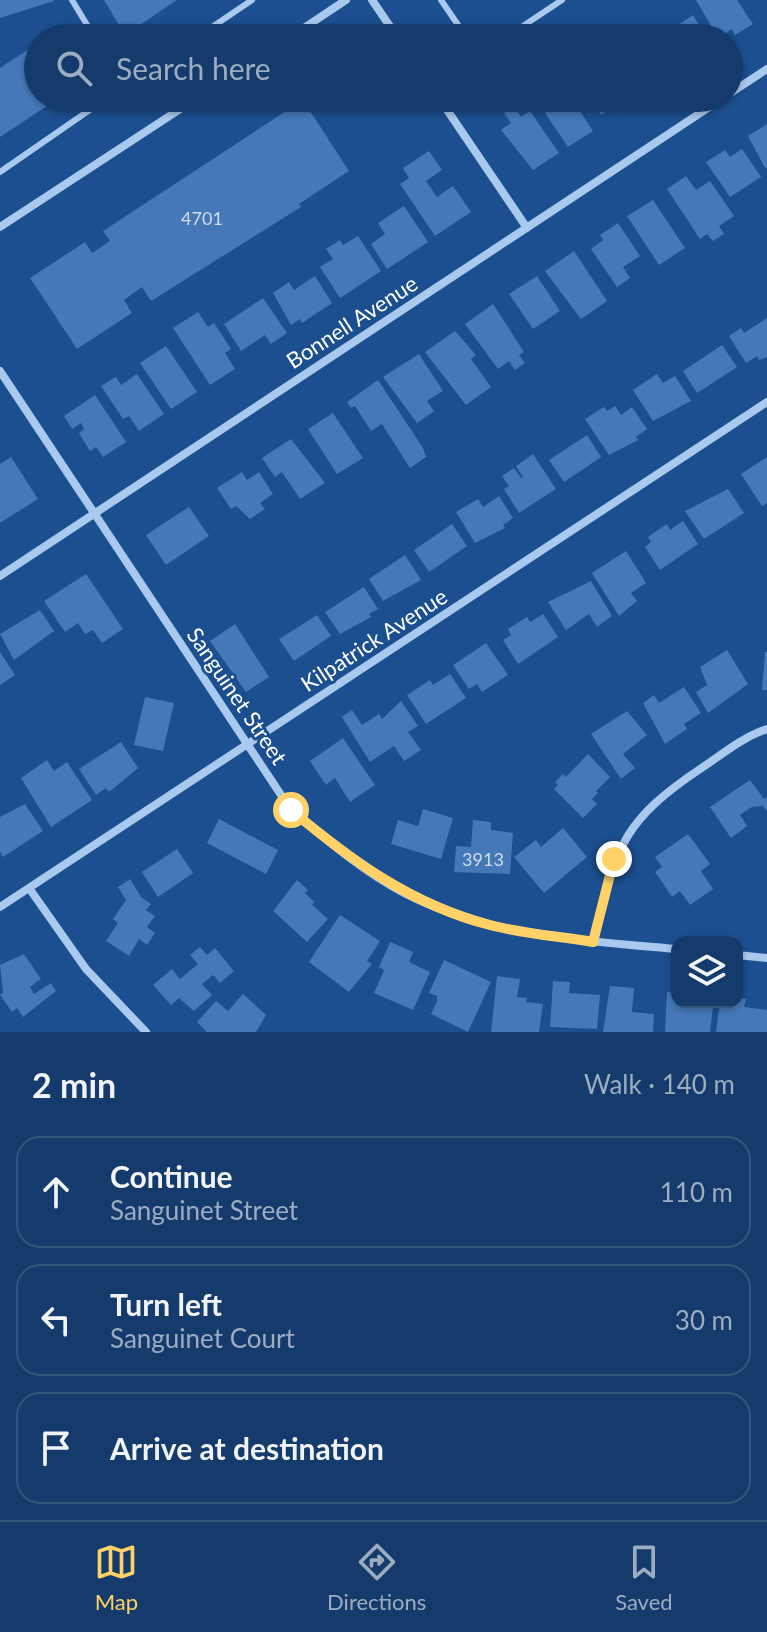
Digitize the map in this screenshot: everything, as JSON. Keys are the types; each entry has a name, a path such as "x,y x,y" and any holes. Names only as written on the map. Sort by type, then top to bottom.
{"street":[{"path":"310,24 346,0"},
{"path":"372,0 388,24"},
{"path":"743,85 767,69"},
{"path":"0,227 176,112"},
{"path":"448,112 527,228"},
{"name":"Bonnell Avenue","path":"0,576 702,112"},
{"name":"Sanguinet Street","path":"0,371 291,810 350,860 405,894 490,925 593,942 671,948"},
{"name":"Kilpatrick Avenue","path":"0,907 767,402"},
{"path":"593,942 614,859 638,818 667,791 750,735 767,729"},
{"path":"29,888 86,969 146,1032"},
{"path":"743,956 767,958"}],"lane":[{"path":"72,0 87,24"},
{"path":"217,24 252,0"},
{"path":"441,0 457,24"},
{"path":"526,24 562,0"},
{"path":"0,172 87,112"}],"building":[{"path":"0,0 54,0 54,1 0,18"},
{"path":"104,0 177,0 141,24 118,24"},
{"path":"696,0 737,0 753,24 743,30 743,24 710,24"},
{"path":"693,15 698,24 680,24"},
{"path":"24,52 24,112 38,112 0,137 0,68"},
{"path":"285,112 311,112 349,171 299,204 301,207 151,301 142,287 124,300 132,313 77,349 30,278 85,242 92,253 110,241 103,231"},
{"path":"518,112 521,117 531,112 559,153 533,170 501,130 511,123 504,113"},
{"path":"544,112 581,112 593,131 568,147"},
{"path":"767,124 767,167 765,168 748,136"},
{"path":"742,149 761,177 730,197 706,162 725,150 730,157"},
{"path":"429,151 442,170 426,181 437,197 453,186 471,212 435,236 400,184 409,178 403,168"},
{"path":"686,176 696,190 710,181 734,216 719,226 724,234 713,241 707,234 700,239 667,189"},
{"path":"653,200 685,248 659,265 627,216"},
{"path":"404,206 428,242 387,269 371,244 385,234 378,223"},
{"path":"618,223 640,256 623,267 630,278 617,287 591,249 603,240 600,235"},
{"path":"358,236 381,271 340,298 320,267 333,259 326,249 340,240 343,245"},
{"path":"574,251 607,301 581,319 545,271"},
{"path":"315,276 332,303 302,323 300,319 291,325 273,293 289,282 294,290"},
{"path":"537,276 560,311 533,329 509,294"},
{"path":"263,298 287,333 271,344 265,335 241,351 224,324"},
{"path":"493,304 524,352 519,355 525,363 515,370 509,361 498,369 465,324"},
{"path":"198,312 208,327 214,323 231,349 225,353 235,369 210,385 173,328"},
{"path":"767,318 767,357 759,360 757,356 746,363 729,336 741,328 744,333"},
{"path":"455,331 476,355 471,359 491,387 466,405 425,352"},
{"path":"722,345 737,367 697,393 683,371"},
{"path":"166,346 197,392 171,409 140,363"},
{"path":"419,354 443,391 427,401 434,411 417,423 383,377"},
{"path":"137,374 164,414 139,431 129,416 123,419 101,386 116,377 121,385"},
{"path":"657,374 663,383 675,376 691,401 653,421 633,390"},
{"path":"378,380 423,448 426,457 410,468 382,424 371,431 355,406 351,408 347,402"},
{"path":"95,395 126,442 103,457 96,447 90,451 79,433 84,429 81,423 72,429 64,416"},
{"path":"615,406 621,415 632,407 647,429 636,437 638,440 609,455 585,419 604,407 607,411"},
{"path":"333,413 363,458 337,474 308,429"},
{"path":"587,435 601,457 564,482 549,460"},
{"path":"291,439 325,483 300,499 282,472 275,477 262,458"},
{"path":"533,454 556,489 519,513 504,489 509,486 502,476 514,468 523,477 516,466"},
{"path":"11,457 38,499 0,523 0,464"},
{"path":"767,457 767,503 762,506 741,474"},
{"path":"242,472 247,480 259,472 273,494 260,503 265,509 250,519 236,506 231,509 217,488"},
{"path":"728,489 744,513 704,539 685,511"},
{"path":"499,496 513,518 503,525 505,528 475,543 456,512 478,499 483,507"},
{"path":"189,507 209,536 166,565 146,535"},
{"path":"683,521 698,544 660,570 645,547 651,542 648,537 667,524 670,530"},
{"path":"452,524 467,546 429,572 414,550"},
{"path":"626,551 646,583 631,593 637,601 619,616 592,573"},
{"path":"405,555 421,580 383,601 369,579"},
{"path":"86,574 123,629 102,643 93,630 85,634 78,623 65,632 44,601"},
{"path":"591,581 612,616 597,627 589,614 566,630 548,602"},
{"path":"364,587 378,609 369,614 371,617 340,634 325,612"},
{"path":"40,610 54,631 14,660 0,634"},
{"path":"543,614 558,637 518,664 503,640 511,635 508,629 527,617 530,622"},
{"path":"317,615 331,636 294,661 279,639"},
{"path":"235,624 269,677 246,692 210,641"},
{"path":"486,643 508,675 482,692 477,684 469,689 453,665"},
{"path":"727,650 748,684 708,713 696,692 707,685 700,667"},
{"path":"0,652 15,675 0,685"},
{"path":"765,652 767,690 762,690"},
{"path":"450,674 466,698 426,724 407,695 430,680 433,685"},
{"path":"684,687 701,713 684,724 687,729 665,744 643,703 654,695 659,703"},
{"path":"145,697 174,703 163,751 134,745"},
{"path":"401,701 418,726 408,732 421,750 404,761 394,746 370,762 342,717 352,710 362,725 379,714 382,719"},
{"path":"627,711 647,735 623,754 635,768 621,779 591,734"},
{"path":"343,738 375,785 350,802 335,778 326,785 310,761"},
{"path":"121,742 138,768 109,792 106,788 96,795 79,769"},
{"path":"588,754 610,777 592,799 597,804 583,818 554,789 558,785 555,782 563,774 566,777"},
{"path":"47,760 54,771 67,762 92,800 51,827 21,778"},
{"path":"750,780 764,799 767,797 767,811 763,806 752,807 740,815 747,826 731,838 710,807"},
{"path":"25,804 43,831 3,857 0,852 0,817"},
{"path":"423,809 453,818 441,859 391,844 398,820 418,826"},
{"path":"219,819 278,850 266,874 207,843"},
{"path":"473,820 491,822 491,830 513,833 510,874 454,872 456,846 471,847"},
{"path":"563,828 587,857 544,893 514,857 536,840 541,847"},
{"path":"688,834 710,864 701,871 713,889 690,905 680,891 672,897 655,872 662,867 655,857"},
{"path":"177,849 193,873 158,897 142,872"},
{"path":"130,879 141,897 151,904 146,910 155,916 147,927 155,933 147,945 139,939 129,956 106,941 118,923 113,919 126,900 118,887"},
{"path":"297,880 308,890 305,893 314,902 312,905 328,919 307,942 273,911"},
{"path":"340,915 380,941 367,961 372,964 349,992 309,962"},
{"path":"390,942 413,952 409,962 430,972 413,1010 374,993 384,970 379,967"},
{"path":"200,947 207,955 215,948 234,971 220,983 213,975 202,984 212,995 194,1011 179,998 171,1005 153,985 172,969 180,979 198,964 190,955"},
{"path":"24,954 41,979 30,987 34,994 51,983 56,991 23,1017 17,1008 12,1012 0,995 3,992 0,965"},
{"path":"444,960 491,982 468,1032 431,1014 437,996 429,993"},
{"path":"497,976 520,979 517,997 527,998 526,1002 543,1004 539,1032 491,1032"},
{"path":"553,981 570,982 569,993 600,995 597,1029 550,1027"},
{"path":"610,986 634,988 632,1012 654,1014 653,1032 603,1032"},
{"path":"667,992 671,992 671,1008 713,1008 710,1032 665,1032"},
{"path":"243,994 266,1015 256,1032 207,1032 197,1022 216,1001 228,1011"},
{"path":"743,999 746,999 744,1007 767,1010 767,1032 716,1032 719,1008 743,1008"}],"route":[{"path":"291,810 350,860 405,894 490,925 593,942 614,859"}]}
